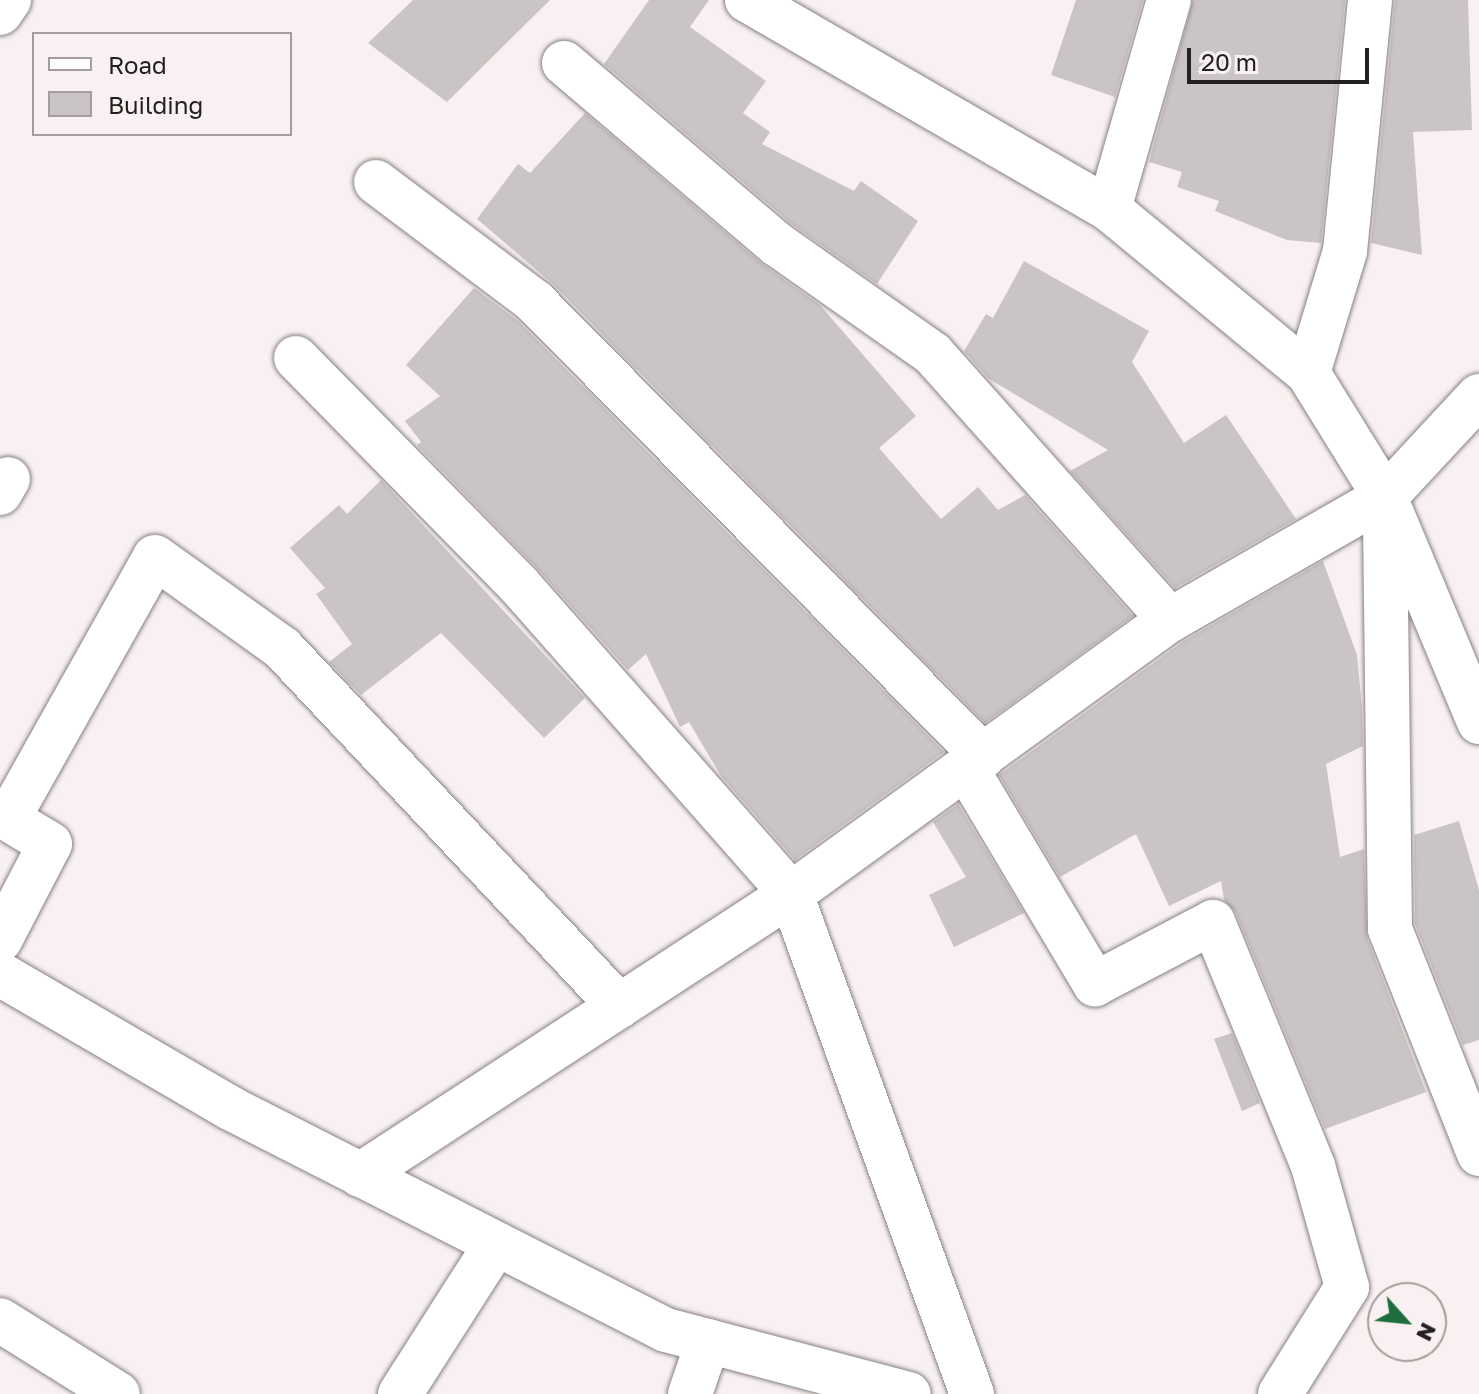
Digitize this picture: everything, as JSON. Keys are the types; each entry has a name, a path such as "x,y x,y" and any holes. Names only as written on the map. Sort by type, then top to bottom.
{"street":[{"path":"0,13 9,0"},
{"path":"747,0 1109,209 1308,373 1385,497 1479,722"},
{"path":"1109,209 1169,0"},
{"path":"1308,373 1345,251 1370,0"},
{"path":"564,63 778,245 933,354 1170,620"},
{"path":"376,182 535,302 974,762 1095,984 1213,922 1313,1166 1347,1287 1280,1394"},
{"path":"296,358 519,585 791,894 972,1394"},
{"path":"360,1175 791,894 1170,620 1385,497 1479,396"},
{"path":"1385,497 1390,929 1479,1154"},
{"path":"619,1006 282,648 155,557 8,819 50,844 3,973 230,1108 666,1330 909,1394"},
{"path":"400,1394 496,1244"},
{"path":"0,1320 118,1394"},
{"path":"690,1394 708,1341"}],"building":[{"path":"413,0 550,0 447,102 368,43"},
{"path":"649,0 709,0 690,27 766,81 743,113 770,132 762,144 854,191 861,181 918,221 877,284 793,225 604,64"},
{"path":"1076,0 1143,0 1115,97 1051,75"},
{"path":"1193,0 1345,0 1321,243 1287,240 1215,211 1219,201 1177,187 1182,172 1149,162"},
{"path":"1395,0 1468,0 1472,130 1413,132 1422,255 1371,243"},
{"path":"585,113 762,264 820,305 916,416 879,448 941,519 978,487 998,510 1025,495 1133,616 985,723 553,284 477,219 518,164 530,173"},
{"path":"1024,261 1149,331 1132,362 1184,443 1226,415 1296,519 1175,588 1070,471 1108,450 989,379 964,351 986,314 993,318"},
{"path":"474,288 518,321 944,752 795,860 721,776 689,722 680,727 646,654 628,670 537,568 417,445 421,442 405,421 440,396 406,365"},
{"path":"381,480 585,698 544,738 441,633 361,695 329,662 352,644 316,594 325,588 290,548 339,505 347,514"},
{"path":"1323,561 1357,655 1362,708 1363,746 1326,764 1340,857 1364,849 1367,938 1426,1092 1325,1129 1236,913 1224,900 1221,881 1169,906 1136,834 1060,877 999,775 1184,641"},
{"path":"958,804 1024,913 954,947 929,895 966,877 933,822"},
{"path":"1459,821 1479,890 1479,1040 1463,1045 1415,924 1414,835"},
{"path":"1232,1033 1260,1103 1242,1111 1214,1039"}]}
